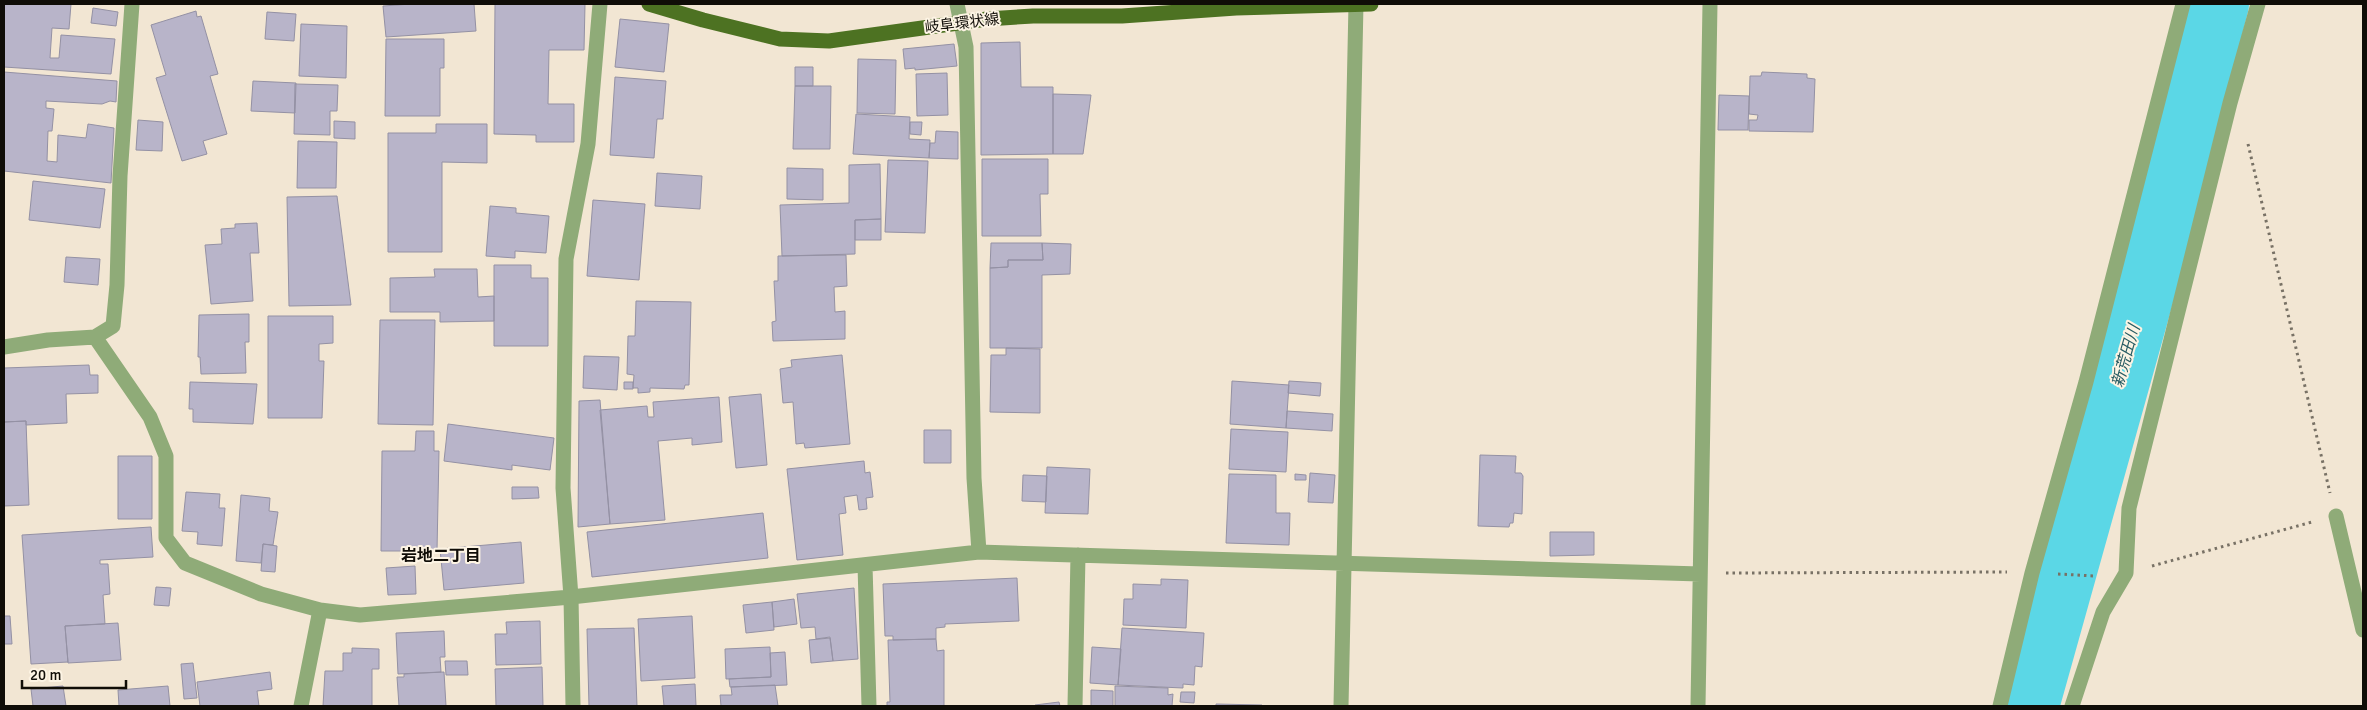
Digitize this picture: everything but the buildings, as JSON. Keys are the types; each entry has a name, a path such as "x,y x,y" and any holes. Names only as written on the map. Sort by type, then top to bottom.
{"main road":[{"name":"岐阜環状線","path":"649,4 780,40 829,41 960,23 1032,16 1122,16 1236,8 1361,4"}],"street":[{"path":"4,347 48,340 95,337 113,326 117,285 120,176 132,4"},
{"path":"573,706 571,597 563,488 566,258 588,144 600,4"},
{"path":"957,4 966,47 974,478 979,552"},
{"path":"1341,706 1361,4"},
{"path":"1698,706 1710,4"},
{"path":"2000,706 2032,573 2086,382 2184,4"},
{"path":"2072,706 2103,612 2126,574 2129,508 2228,113 2258,4"},
{"path":"95,337 150,417 160,440 166,456 166,538 185,563 261,594 320,610 360,615 571,597 979,552 1700,574"},
{"path":"2336,516 2363,630"},
{"path":"1076,706 1078,555"},
{"path":"865,565 869,706"},
{"path":"301,706 320,610"}],"path":[{"path":"1700,574 2032,573 2105,576 2126,574 2336,516 2247,142"}],"waterway":[{"name":"新荒田川","path":"2028,706 2154,256 2218,4"}],"district":[{"name":"岩地二丁目","path":"441,556"}]}
